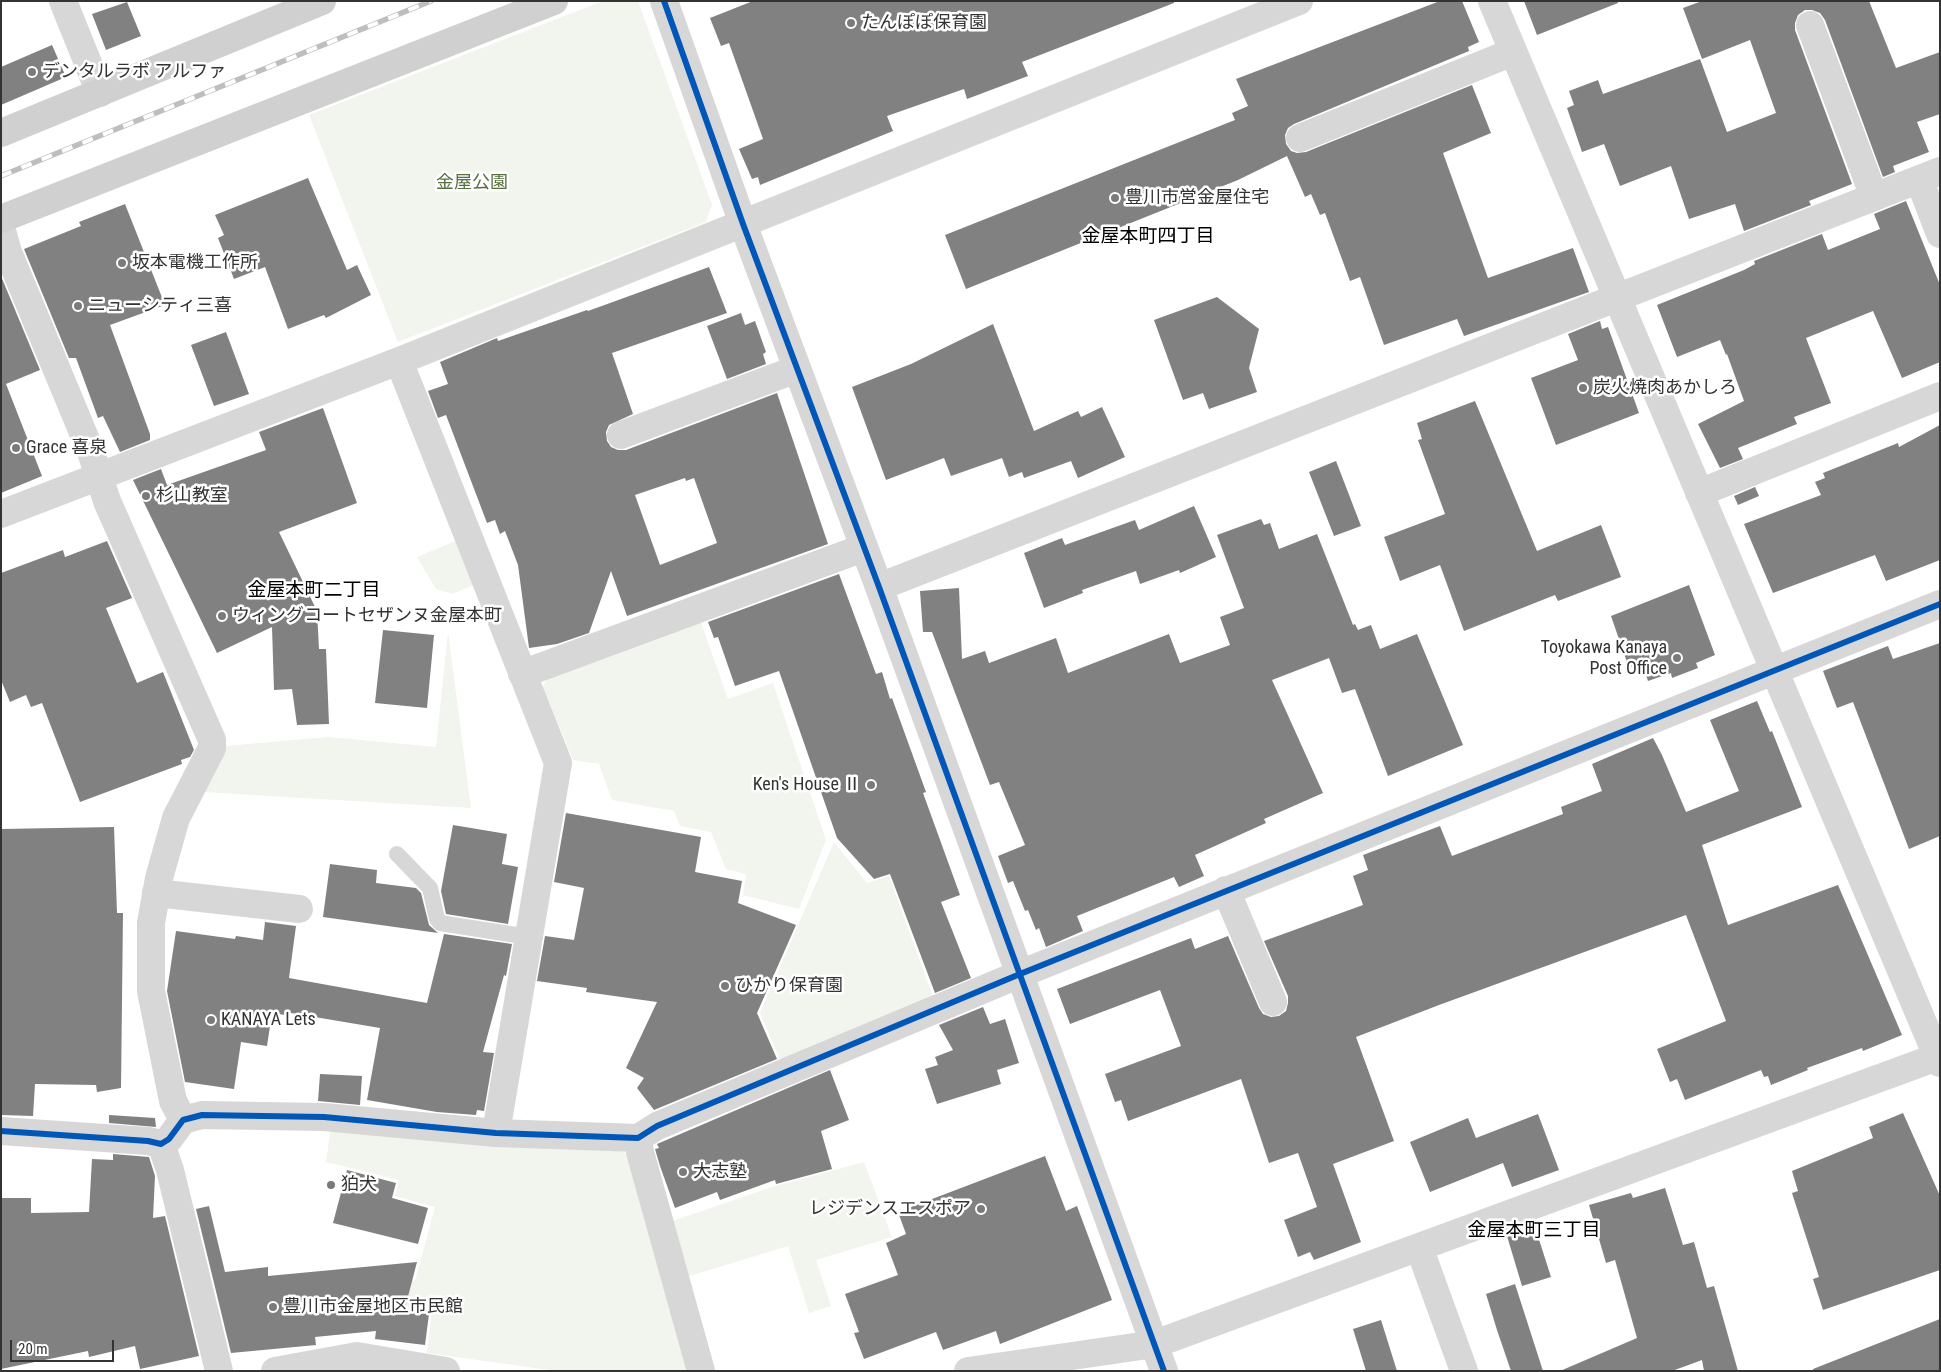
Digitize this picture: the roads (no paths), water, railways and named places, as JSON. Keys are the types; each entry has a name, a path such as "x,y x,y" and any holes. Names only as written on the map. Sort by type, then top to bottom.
{"street":[{"path":"63,1 100,93"},
{"path":"1,133 322,1"},
{"path":"1,219 554,1"},
{"path":"664,1 743,224 862,548 879,587 1164,1371"},
{"path":"1,514 399,361 1299,1"},
{"path":"968,1371 1155,1344 1939,1059 1492,1"},
{"path":"1810,25 1874,197"},
{"path":"1300,138 1513,52"},
{"path":"879,587 1929,175 1940,234"},
{"path":"1,227 8,252 91,452 107,501 212,740 212,748 176,818 156,893 151,924 151,991 172,1101 183,1120"},
{"path":"399,361 558,763 496,1133"},
{"path":"621,435 796,369"},
{"path":"1699,493 1940,396"},
{"path":"522,674 862,548"},
{"path":"1,1131 148,1141 161,1144 169,1139 183,1120 202,1115 324,1117 496,1133 638,1138 657,1126 1020,974 1940,604"},
{"path":"1226,890 1273,1002"},
{"path":"156,893 299,909"},
{"path":"638,1138 640,1152 701,1371"},
{"path":"161,1144 172,1180 219,1371"},
{"path":"1420,1247 1464,1371"},
{"path":"275,1371 358,1356 446,1371"}],"lane":[{"path":"397,854 430,888 437,919 440,923 529,937"}],"railway":[{"path":"1,176 431,1"}],"place":[{"name":"たんぽぽ保育園","path":"851,23"},
{"name":"デンタルラボ アルファ","path":"32,72"},
{"name":"豊川市営金屋住宅","path":"1115,198"},
{"name":"坂本電機工作所","path":"122,263"},
{"name":"ニューシティ三喜","path":"78,306"},
{"name":"炭火焼肉あかしろ","path":"1583,388"},
{"name":"Grace 喜泉","path":"16,448"},
{"name":"杉山教室","path":"146,496"},
{"name":"ウィングコートセザンヌ金屋本町","path":"222,616"},
{"name":"Toyokawa Kanaya Post Office","path":"1677,658"},
{"name":"Ken's House Ⅱ","path":"871,785"},
{"name":"ひかり保育園","path":"725,986"},
{"name":"KANAYA Lets","path":"211,1020"},
{"name":"大志塾","path":"683,1172"},
{"name":"狛犬","path":"331,1185"},
{"name":"レジデンスエスポア","path":"981,1209"},
{"name":"豊川市金屋地区市民館","path":"273,1307"}],"district":[{"name":"金屋本町四丁目","path":"1148,237"},
{"name":"金屋本町二丁目","path":"314,591"},
{"name":"金屋本町三丁目","path":"1534,1231"}],"park label":[{"name":"金屋公園","path":"472,183"}]}
